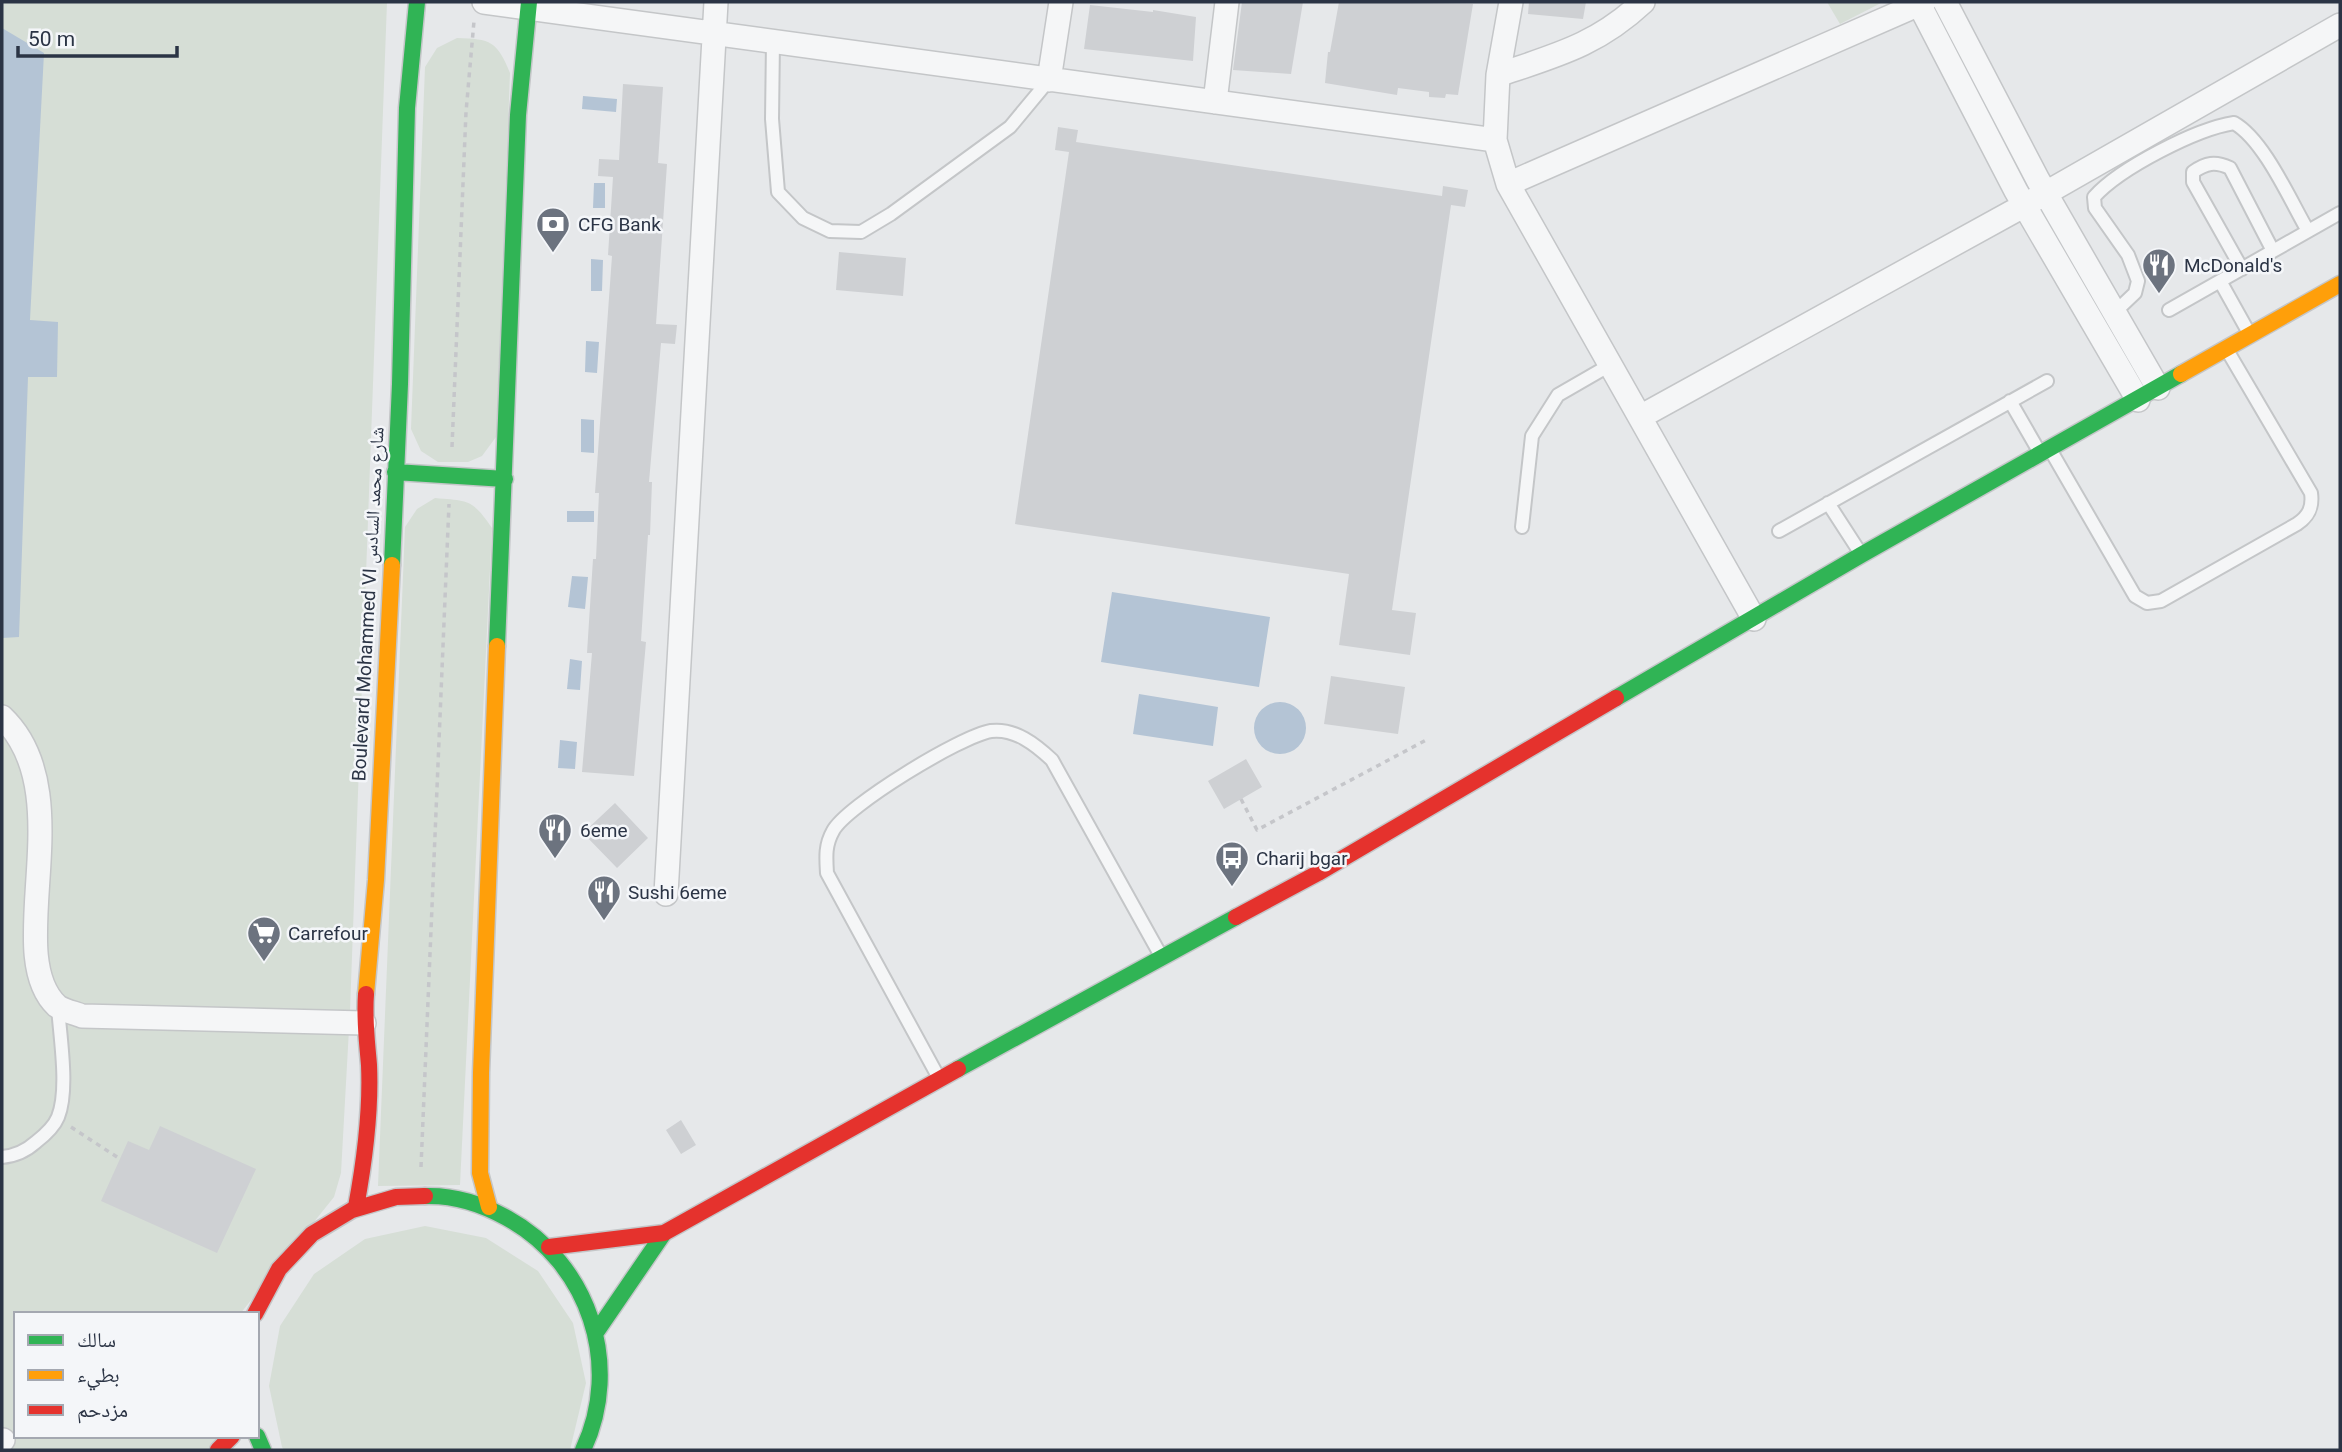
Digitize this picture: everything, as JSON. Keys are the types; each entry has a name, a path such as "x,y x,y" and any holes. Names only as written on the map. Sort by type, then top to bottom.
{"main road":[{"name":"Boulevard Mohammed VI شارع محمد السادس","path":"356,1207 364,1165 369,1067 364,1023 376,880 395,472 407,108 417,2"},
{"path":"489,1207 480,1173 481,1073 518,115 529,5"},
{"path":"549,1247 664,1233 1161,957 1318,873 1861,555 2340,284"},
{"path":"395,472 505,479"},
{"path":"256,1312 263,1293 280,1265 302,1241 328,1222 356,1207 409,1195 463,1199 489,1207 511,1218 549,1247 579,1286 597,1331 601,1367 599,1403 590,1438 583,1450"},
{"path":"597,1331 664,1233"}],"street":[{"path":"666,894 716,2"},
{"path":"1049,80 1061,2"},
{"path":"1215,102 1227,2"},
{"path":"1511,2 1498,75 1495,140 1508,184 1754,619"},
{"path":"1498,75 1562,55 1623,21 1643,2"},
{"path":"1508,184 1920,2 2025,205 2138,400"},
{"path":"1945,2 2045,192 2158,388"},
{"path":"479,9 529,5 1049,80 1495,140"},
{"path":"1640,417 2025,205 2340,25"},
{"path":"2,717 11,725 29,757 35,786 37,823 28,944 31,967 41,989 58,1007 82,1016 364,1023"}],"lane":[{"path":"773,41 772,119 778,192 803,218 830,231 861,232 891,214 1010,127 1049,80"},
{"path":"2115,312 2135,293 2138,281 2128,255 2095,208 2094,197 2105,185 2158,153 2196,135 2220,125 2234,123 2244,128 2258,144 2308,231"},
{"path":"2242,269 2193,182 2193,173 2204,165 2218,162 2230,168 2273,251"},
{"path":"2169,310 2340,213"},
{"path":"2220,281 2251,335"},
{"path":"2010,401 2044,450 2135,596 2147,603 2161,601 2297,524 2310,511 2311,493 2227,349"},
{"path":"1521,527 1532,436 1558,395 1610,365"},
{"path":"1779,531 2048,380"},
{"path":"1828,503 1861,555"},
{"path":"940,1080 827,873 826,848 834,828 854,810 922,762 991,731 1017,735 1034,744 1052,760 1161,957"},
{"path":"2,1157 15,1156 32,1146 48,1133 57,1119 63,1089 58,1007"}],"path":[{"path":"421,1177 466,112 479,9"},
{"path":"1241,799 1257,830 1428,739"},
{"path":"57,1119 120,1158"}],"shaded area":[{"path":"2,2 387,2 350,1011 341,1173 334,1197 242,1312 14,1312 14,1438 220,1438 215,1450 2,1450"},
{"path":"1827,2 1883,2 1840,24"},
{"path":"457,38 478,39 491,44 501,54 510,73 496,437 482,456 468,462 438,462 421,451 411,429 425,67 437,48"},
{"path":"435,498 469,503 492,528 460,1185 378,1186 405,527 417,509"},
{"path":"425,1226 486,1238 538,1271 573,1323 586,1383 570,1450 284,1450 282,1447 269,1386 280,1326 314,1274 365,1239"}],"water":[{"path":"2,28 44,53 30,320 58,322 57,377 28,377 19,637 2,638"},
{"path":"583,96 617,99 616,112 582,109"},
{"path":"594,183 605,183 605,208 593,208"},
{"path":"591,259 603,260 602,291 591,291"},
{"path":"586,341 599,342 597,373 585,372"},
{"path":"581,419 594,420 594,453 581,452"},
{"path":"567,511 594,511 594,522 567,522"},
{"path":"572,576 588,577 585,609 568,607"},
{"path":"1112,592 1270,617 1259,687 1101,662"},
{"path":"570,659 582,661 580,690 567,689"},
{"path":"1139,694 1218,707 1213,746 1133,734"},
{"path":"1280,702 1290,704 1298,710 1304,718 1304,738 1298,746 1290,752 1280,754 1270,752 1262,746 1256,738 1254,728 1256,718 1262,710 1270,704"},
{"path":"560,740 577,742 575,769 558,768"}],"building":[{"path":"1242,2 1303,2 1291,74 1233,70"},
{"path":"1339,2 1473,4 1458,95 1429,97 1429,92 1398,88 1397,95 1325,83 1328,52"},
{"path":"1529,2 1586,2 1583,19 1528,14"},
{"path":"1090,5 1153,10 1196,17 1193,61 1084,49"},
{"path":"623,84 663,87 658,163 667,164 656,324 677,325 675,344 661,343 649,482 652,482 650,535 641,641 646,642 634,776 582,772 592,653 587,653 593,559 596,559 599,493 595,493 612,256 608,255 613,177 598,176 599,159 619,160"},
{"path":"1058,127 1078,130 1076,142 1442,196 1443,186 1468,190 1465,207 1451,205 1392,610 1416,613 1410,655 1339,645 1349,574 1015,524 1069,152 1055,150"},
{"path":"839,252 906,258 903,296 836,290"},
{"path":"1331,676 1405,687 1398,734 1324,724"},
{"path":"1246,759 1262,787 1224,809 1208,781"},
{"path":"615,803 648,838 617,868 583,833"},
{"path":"681,1120 696,1145 681,1154 666,1130"},
{"path":"160,1126 256,1169 217,1253 101,1201 128,1141 149,1150"}],"traffic: fast":[{"path":"392,565 407,108 417,2"},
{"path":"497,646 518,115 529,2"},
{"path":"1616,698 1861,555 2181,374"},
{"path":"395,472 505,479"},
{"path":"958,1069 1236,917"},
{"path":"425,1196 468,1201 507,1218 535,1237 559,1261 578,1289 591,1319 598,1351 600,1384 595,1417 583,1450"},
{"path":"597,1331 664,1233"},
{"path":"258,1438 263,1450"}],"traffic: slow":[{"path":"2181,374 2340,284"},
{"path":"366,994 376,880 392,565"},
{"path":"489,1207 480,1173 481,1073 497,646"}],"traffic: jam":[{"path":"1236,917 1318,873 1616,698"},
{"path":"356,1207 369,1100 366,994"},
{"path":"549,1247 664,1233 958,1069"},
{"path":"256,1312 279,1269 312,1234 352,1210 396,1197 425,1196"},
{"path":"218,1450 230,1438"}],"place":[{"name":"CFG Bank","path":"553,254"},
{"name":"McDonald's","path":"2159,295"},
{"name":"6eme","path":"555,860"},
{"name":"Charij bgar","path":"1232,888"},
{"name":"Sushi 6eme","path":"604,922"},
{"name":"Carrefour","path":"264,963"}]}
